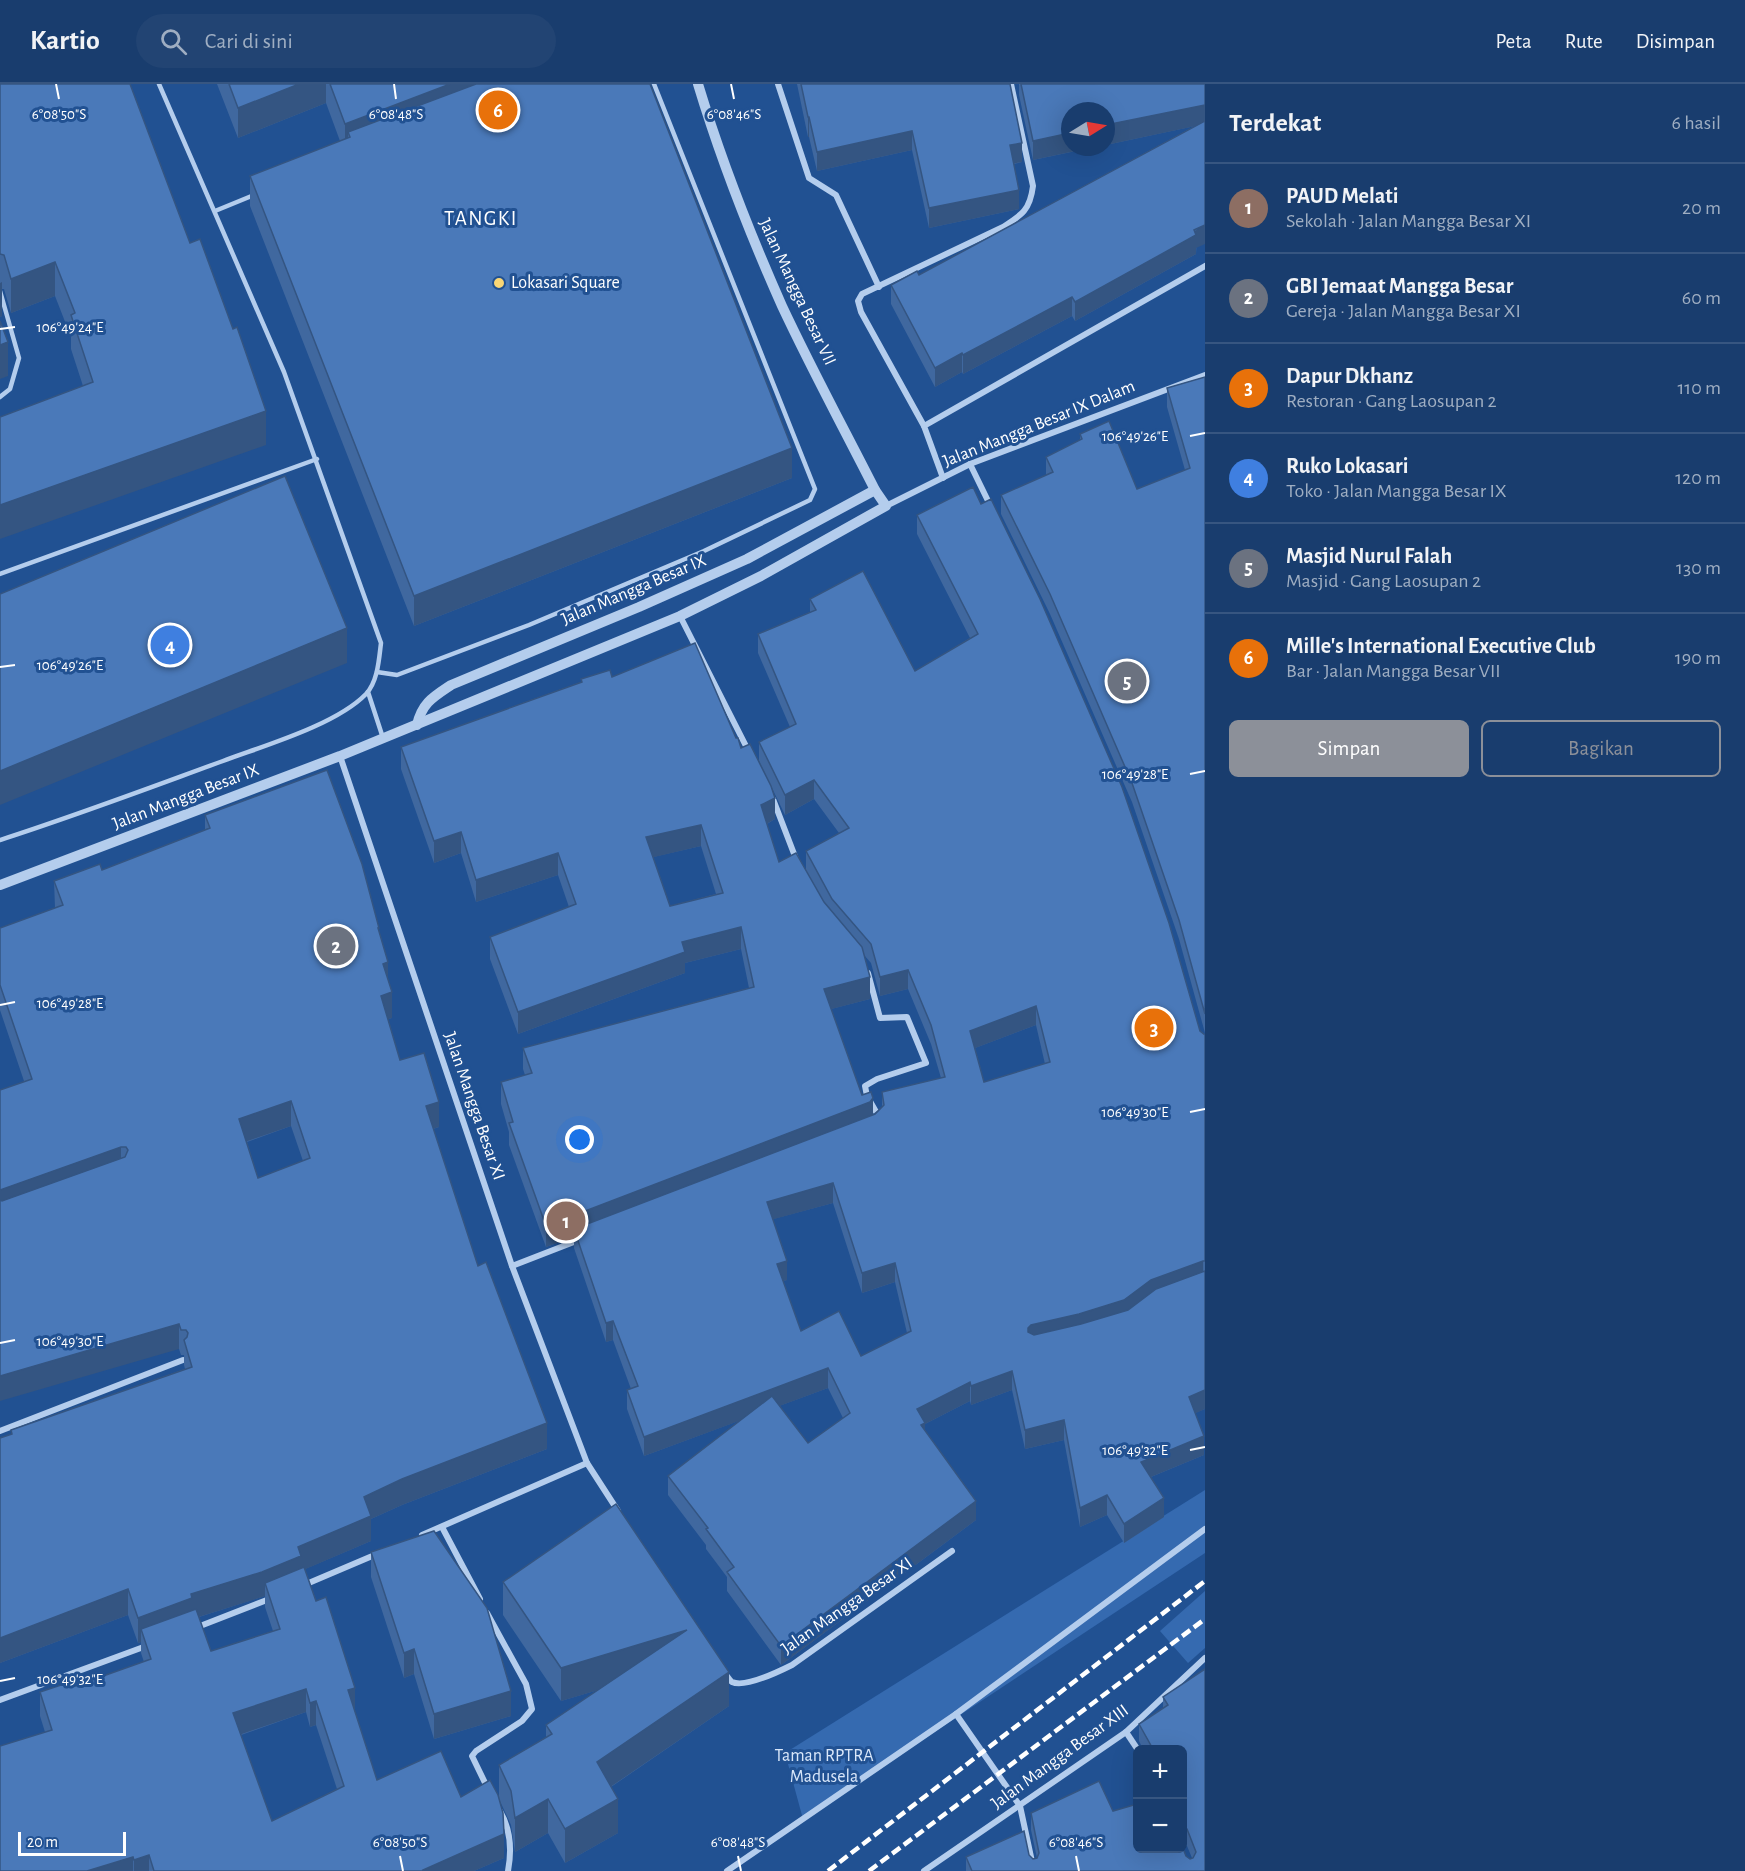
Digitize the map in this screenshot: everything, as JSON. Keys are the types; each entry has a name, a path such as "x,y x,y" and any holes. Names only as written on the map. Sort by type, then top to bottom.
{"street":[{"name":"Jalan Mangga Besar VII","path":"698,84 723,162 782,306 874,490 886,506"},
{"path":"778,84 808,178 836,195 879,287"},
{"path":"943,477 924,426 861,312 858,301 862,294 1003,227 1022,215 1031,202 1033,186 1011,84"},
{"path":"924,426 1205,266"},
{"name":"Jalan Mangga Besar IX Dalam","path":"886,506 970,464 1205,375"},
{"path":"970,464 995,515"},
{"name":"Jalan Mangga Besar IX","path":"417,725 420,711 432,698 451,685 639,607 747,559 874,490"},
{"name":"Jalan Mangga Besar IX","path":"0,885 340,756 680,616 761,576 886,506"},
{"path":"680,616 755,764"},
{"name":"Jalan Mangga Besar XI","path":"340,756 512,1266 587,1463 624,1519"},
{"path":"771,796 798,867"},
{"path":"867,966 880,1018 907,1017 926,1063 877,1079 865,1086 867,1096 878,1115 878,1125"},
{"path":"512,1266 589,1236"},
{"path":"0,1431 183,1360"},
{"path":"411,1540 587,1463"},
{"path":"442,1527 526,1684 532,1704 531,1713 472,1756 491,1796"},
{"path":"727,1871 956,1714 1205,1529"},
{"path":"301,1586 389,1549"},
{"name":"Jalan Mangga Besar XI","path":"722,1668 730,1681 738,1683 774,1674 792,1665 952,1551"},
{"path":"190,1630 279,1596"},
{"path":"0,1700 156,1642"},
{"name":"Jalan Mangga Besar XIII","path":"924,1871 1126,1732 1205,1658"},
{"path":"956,1714 1020,1806 1034,1871"},
{"path":"1126,1732 1134,1745"},
{"path":"496,1805 506,1823 512,1852 508,1871"}],"lane":[{"path":"0,840 68,818 301,732 351,708 368,692 377,672 381,643 317,459 284,372 159,84"},
{"path":"377,672 397,675 529,625 704,551 813,497 815,489 654,84"},
{"path":"215,211 257,194"},
{"path":"0,291 19,358 9,389 0,397"},
{"path":"0,574 317,459"},
{"path":"368,692 383,738"}],"green space":[{"name":"Taman RPTRA Madusela","path":"1205,1490 1205,1553 803,1819 785,1753"},
{"path":"1205,1591 1205,1648 1188,1663 1160,1631"}],"building":[{"path":"0,84 130,84 190,243 200,239 233,329 237,327 266,411 0,505 0,417 93,382 71,315 75,313 55,262 11,279 4,255 0,254"},
{"path":"229,84 299,84 238,108"},
{"path":"330,84 450,84 345,124"},
{"name":"Lokasari Square","path":"476,84 650,84 792,448 414,596 250,176 350,137 348,132"},
{"path":"801,84 1010,84 1022,143 1010,145 1019,190 929,208 912,131 817,152"},
{"path":"1021,84 1205,84 1205,105 1115,123 1115,102 1061,102 1061,135 1033,141"},
{"path":"1205,121 1205,225 1194,230 1196,235 1075,302 1072,297 935,368 891,285 917,271 919,275"},
{"path":"0,321 8,342 0,345"},
{"path":"1205,377 1205,1014 1179,920 1132,783 1050,594 1001,495 1053,472 1046,457 1082,439 1080,434 1109,421 1137,489 1190,468 1167,388"},
{"path":"285,476 347,628 0,771 0,594"},
{"path":"973,487 981,504 991,499 1040,599 1122,787 1169,923 1200,1031 1205,1035 1205,1261 1151,1280 1124,1300 1079,1314 1031,1325 1028,1332 1034,1335 1128,1310 1156,1289 1205,1271 1205,1390 1189,1397 1204,1436 1141,1462 1164,1498 1124,1524 1107,1495 1080,1508 1064,1420 1025,1430 1012,1371 971,1386 970,1382 917,1409 925,1423 921,1425 976,1501 781,1646 727,1572 734,1567 706,1529 708,1528 668,1476 772,1396 808,1443 850,1413 828,1368 644,1437 627,1390 638,1386 613,1321 606,1323 574,1229 875,1114 884,1105 882,1092 945,1077 931,1025 908,970 880,977 871,944 832,899 806,851 849,828 814,780 785,795 759,742 796,724 758,634 816,610 810,599 863,571 915,671 978,634 917,515","holes":["1036,1006 1050,1062 984,1082 970,1031","833,1183 862,1273 895,1263 911,1331 861,1356 839,1311 801,1331 777,1264 787,1261 767,1202"]},
{"path":"695,643 741,748 750,744 771,786 775,798 761,805 779,862 796,853 824,902 862,947 870,977 824,989 862,1095 871,1092 873,1098 870,1102 546,1226 509,1123 513,1122 501,1082 532,1073 523,1048 754,987 741,927 682,942 685,952 518,1012 490,937 576,904 558,853 476,880 461,832 434,841 401,747 582,682 581,679 610,670 612,677","holes":["701,825 723,893 670,906 646,837"]},
{"path":"327,770 362,864 388,962 383,964 392,992 381,996 400,1060 424,1053 439,1102 426,1106 478,1266 486,1262 547,1423 402,1479 364,1497 371,1516 298,1547 301,1556 262,1572 191,1594 192,1598 138,1618 128,1589 0,1638 0,1438 12,1434 11,1430 192,1367 184,1340 188,1333 186,1330 181,1330 179,1324 0,1376 0,1200 125,1157 128,1150 126,1147 121,1147 0,1190 0,1090 32,1079 0,985 0,928 63,905 54,881 100,864 102,870 210,828 205,815","holes":["291,1101 310,1158 258,1178 239,1119"]},
{"path":"616,1504 729,1672 597,1762 618,1799 565,1829 548,1799 515,1818 511,1791 499,1765 552,1734 546,1725 687,1630 561,1668 503,1582"},
{"path":"434,1531 487,1608 511,1691 434,1714 414,1649 404,1653 371,1552"},
{"path":"304,1567 316,1601 326,1597 355,1688 348,1690 377,1780 441,1751 461,1797 490,1780 498,1795 503,1813 504,1834 424,1871 154,1871 149,1855 134,1860 133,1857 87,1871 0,1871 0,1746 52,1730 40,1692 73,1681 75,1686 151,1659 141,1629 196,1609 211,1651 280,1629 265,1583","holes":["306,1689 310,1703 316,1701 344,1786 272,1821 233,1713"]},
{"path":"1205,1669 1205,1871 972,1871 966,1857 1024,1831 1029,1855 1033,1859 1037,1858 1039,1853 1031,1813 1099,1781 1113,1811 1133,1805 1133,1853 1185,1853 1190,1859 1193,1858 1196,1852 1187,1829 1187,1745 1151,1745 1139,1724 1168,1705 1163,1697"}],"railway":[{"path":"828,1871 1205,1581"},
{"path":"869,1871 1205,1619"}],"place":[{"name":"Mille's International Executive Club","path":"498,110"},
{"name":"Lokasari Square","path":"499,283"},
{"name":"Ruko Lokasari","path":"170,645"},
{"name":"Masjid Nurul Falah","path":"1127,681"},
{"name":"GBI Jemaat Mangga Besar","path":"336,946"},
{"name":"Dapur Dkhanz","path":"1154,1028"},
{"name":"PAUD Melati","path":"566,1221"}],"district":[{"name":"TANGKI","path":"481,218"}]}
